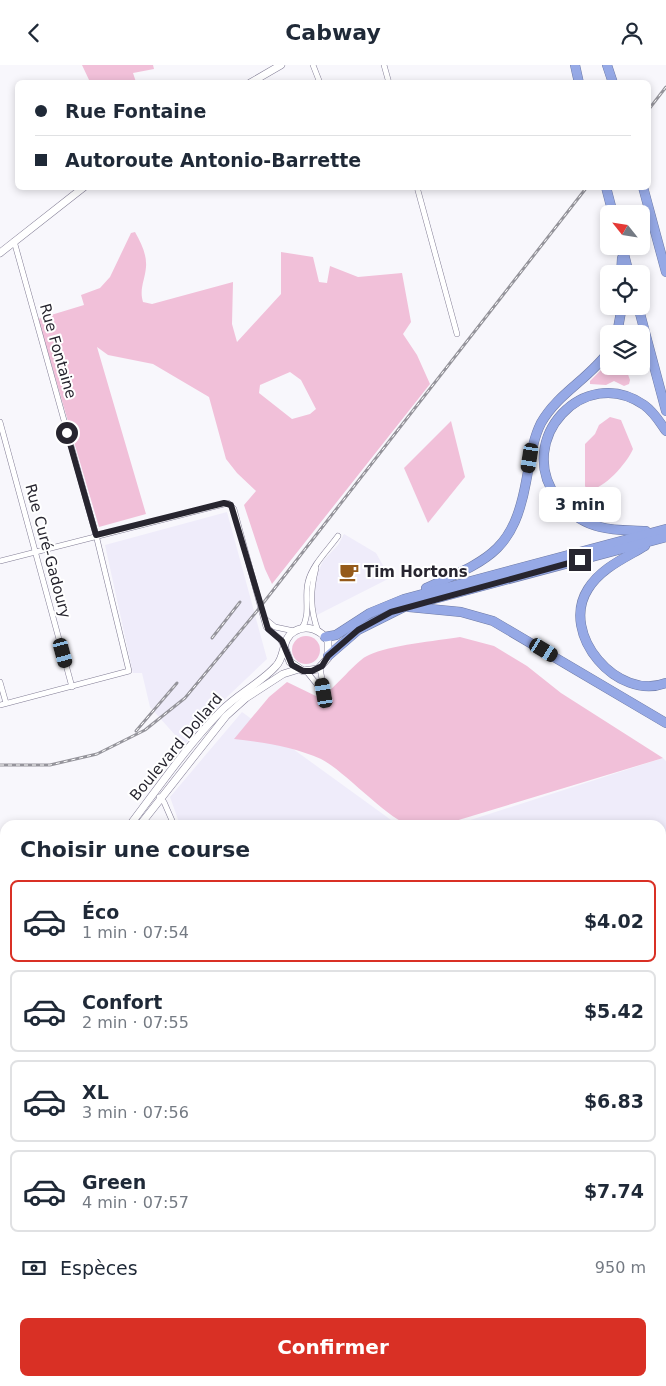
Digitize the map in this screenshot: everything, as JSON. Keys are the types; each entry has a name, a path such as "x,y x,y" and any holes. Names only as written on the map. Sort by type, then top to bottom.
{"highway":[{"path":"575,65 578,80"},
{"path":"607,65 612,80"},
{"path":"607,190 611,205"},
{"path":"644,190 666,272"},
{"path":"656,235 666,249"},
{"path":"640,315 666,411"},
{"path":"328,656 358,630 474,566 504,541 519,514 532,451 542,423 558,400 600,362"},
{"path":"666,431 654,414 636,400 618,394 596,394 577,401 562,413 549,433 544,453 545,469 550,486 558,500 574,515 588,523 604,528 666,537"},
{"path":"666,529 610,566 597,577 582,599 580,615 582,629 588,645 599,660 612,672 626,682 641,686 666,683"},
{"path":"321,634 336,635 366,615 404,603 655,536"},
{"path":"404,603 461,612 493,621 666,723"}],"main road":[{"path":"255,80 281,65"},
{"path":"0,253 80,190"},
{"path":"302,628 321,634 328,643 328,656 320,668 307,672 290,662 284,646 294,631 302,628"},
{"name":"Boulevard Dollard","path":"143,820 216,715 243,691 276,667 284,646"},
{"name":"Boulevard Dollard","path":"135,820 234,708 283,674 299,669"}],"street":[{"path":"313,65 319,80"},
{"path":"384,65 388,80"},
{"path":"418,190 457,334"},
{"name":"Rue Fontaine","path":"14,241 96,535 129,671 72,687"},
{"name":"Rue Curé-Gadoury","path":"0,422 72,687"},
{"path":"0,561 224,503 230,504 234,509 268,629 280,639 284,646"},
{"path":"302,628 308,615 308,581 318,562 338,536"},
{"path":"318,562 311,595 312,611 321,634"},
{"path":"264,618 275,627 294,631"},
{"path":"307,672 324,693 320,668"},
{"path":"0,682 3,704 72,687"},
{"path":"158,796 171,820"}],"shaded area":[{"path":"82,65 153,65 154,69 133,73 135,80 89,80"},
{"path":"135,232 146,258 142,293 143,302 152,304 233,282 232,324 237,342 281,294 281,252 313,257 319,282 327,283 330,266 358,277 402,273 411,322 403,334 417,355 430,384 272,584 265,569 244,505 256,491 237,473 226,459 209,397 153,364 108,355 97,347 146,514 99,527 38,319 84,305 81,295 100,288 110,277 131,233","holes":["290,372 301,380 316,409 310,414 292,419 259,393 260,385"]},
{"path":"600,371 600,375 628,375 630,380 629,384 624,386 614,381 606,385 590,384 590,381"},
{"path":"610,417 621,420 633,449 614,475 600,486 587,490 585,486 585,444 595,434 599,425"},
{"path":"451,421 465,477 428,523 404,468"},
{"path":"227,512 267,659 227,697 184,745 150,707 142,673 133,673 105,545"},
{"path":"344,534 376,553 390,578 317,615 314,601 317,574 323,561 338,545"},
{"path":"306,636 316,640 320,650 316,660 306,664 296,660 292,650 296,640"},
{"path":"460,637 494,646 527,666 561,693 663,758 458,820 399,820 321,759 301,751 234,739 269,697 287,682 320,698 364,658 401,646"},
{"path":"242,712 391,820 178,820 170,797"},
{"path":"663,758 666,761 666,820 471,820"}],"railway":[{"path":"651,106 666,87"},
{"path":"0,765 50,765 97,754 145,730 185,698 257,611 585,190"},
{"path":"212,638 240,602"},
{"path":"136,731 177,683"}],"place":[{"name":"Tim Hortons","path":"349,572"}],"route":[{"path":"67,433 96,535 224,503 231,505 234,509 268,629 270,633 282,641 292,665 307,672 316,671 324,665 328,656 358,630 391,612 424,601 580,560"}]}
